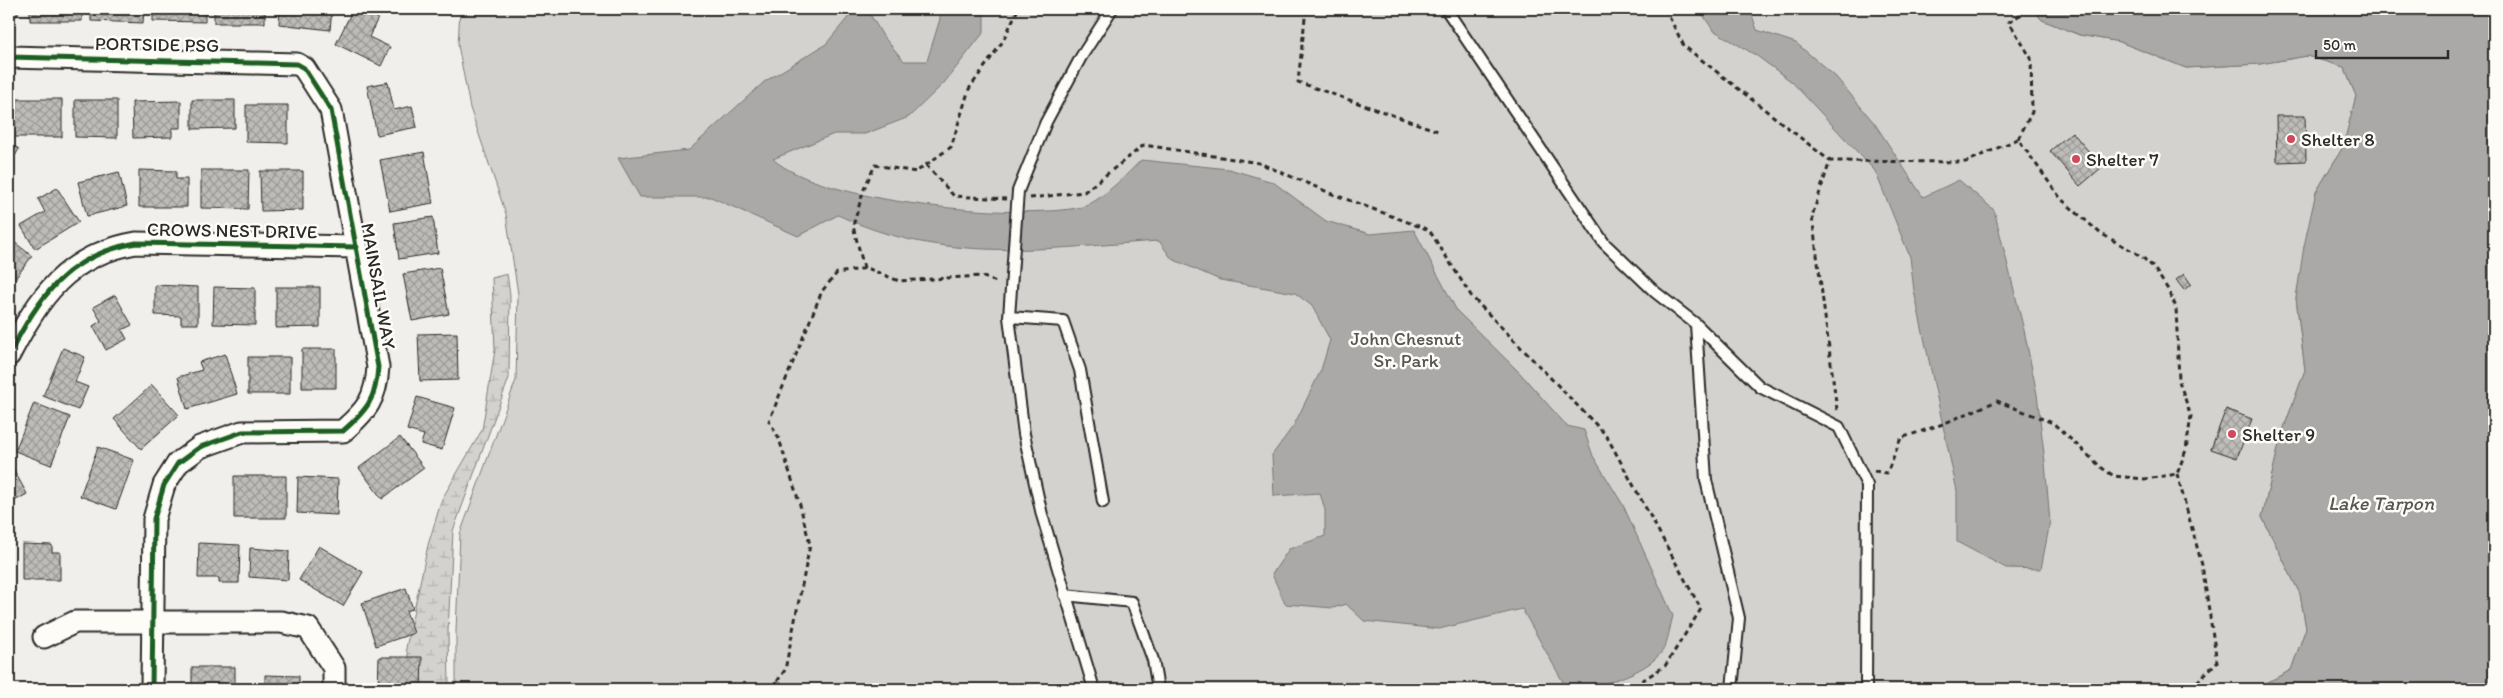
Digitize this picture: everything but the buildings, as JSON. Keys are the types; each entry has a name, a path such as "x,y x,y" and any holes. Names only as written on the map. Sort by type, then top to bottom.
{"street":[{"name":"PORTSIDE PSG","path":"9,56 272,62 297,64 304,68"},
{"name":"MAINSAIL WAY","path":"152,689 154,518 164,485 178,463 200,447 242,432 343,431 365,412 376,389 378,367 331,110 304,68"},
{"name":"CROWS NEST DRIVE","path":"9,355 24,327 53,285 64,274 83,261 115,247 136,243 356,247"},
{"path":"44,636 75,622 281,622 308,628 334,668 334,689"}],"lane":[{"path":"1094,689 1042,515 1024,434 1009,318 1018,191 1046,122 1082,57 1112,9"},
{"path":"1446,9 1604,243 1655,292 1696,324 1760,387 1839,427 1867,485 1866,689"},
{"path":"1009,318 1063,321 1080,370 1103,502"},
{"path":"1696,324 1706,480 1739,618 1732,689"},
{"path":"1065,595 1132,602 1153,660 1158,689"}],"path":[{"path":"864,268 853,226 864,189 875,165 916,172 951,148 969,89 1003,41 1018,9"},
{"path":"1306,9 1298,82 1438,131"},
{"path":"1665,9 1684,46 1830,161 1863,162 1966,162 2018,139 2032,112 2031,58 2009,22 2029,9"},
{"path":"2018,139 2061,198 2100,233 2141,256 2154,268 2176,307 2179,381 2191,416 2186,450 2177,474 2202,565 2217,662 2190,689"},
{"path":"926,165 954,196 1017,202 1084,192 1144,145 1259,163 1330,193 1429,230 1472,297 1606,434 1701,609 1665,666 1629,689"},
{"path":"1830,161 1812,216 1839,427"},
{"path":"772,689 785,670 810,545 800,505 779,439 769,421 822,291 837,273 864,268 899,281 981,276 997,281 1010,297"},
{"path":"1864,479 1874,470 1887,473 1901,438 1940,425 1996,401 2053,423 2102,468 2114,476 2145,479 2177,474"}],"green space":[{"name":"John Chesnut Sr. Park","path":"460,9 2033,9 2042,20 2079,35 2120,42 2186,68 2260,64 2307,56 2344,67 2356,96 2343,147 2316,192 2296,298 2305,370 2281,436 2262,517 2300,594 2306,628 2291,670 2255,689 456,689 460,534 516,380 518,294 506,214 470,108 458,45"},
{"path":"507,274 510,295 509,378 453,531 448,631 449,689 417,689 406,648 428,545 442,499 482,430 495,350 492,278"}],"water":[{"path":"855,9 867,9 883,36 904,61 927,61 940,19 940,9 984,9 984,32 944,83 909,117 865,134 834,134 773,159 797,174 833,187 922,205 969,210 1052,211 1088,205 1113,187 1141,160 1229,169 1273,182 1326,221 1370,234 1414,230 1457,311 1519,372 1567,426 1584,430 1593,456 1623,505 1673,616 1665,647 1656,659 1619,679 1591,686 1567,689 1522,609 1439,629 1364,621 1346,604 1333,608 1285,604 1272,574 1289,549 1325,536 1325,510 1320,493 1274,496 1272,455 1294,425 1321,370 1330,340 1312,306 1295,293 1220,280 1172,259 1159,241 1036,249 956,247 917,241 877,231 838,215 798,236 711,197 640,197 618,158 689,150 764,82 826,44"},
{"path":"1699,9 1750,9 1757,30 1796,43 1836,77 1875,124 1923,197 1959,180 1994,210 2024,330 2037,394 2050,522 2041,569 2006,568 1957,542 1957,491 1914,291 1910,257 1875,171 1792,82 1757,56 1713,30"},
{"name":"Lake Tarpon","path":"2033,9 2494,9 2494,689 2255,689 2291,670 2306,628 2300,594 2262,517 2281,436 2305,370 2296,298 2304,246 2316,192 2343,147 2356,96 2344,67 2307,56 2260,64 2186,68 2120,42 2080,35 2042,20"}],"cycle path":[{"path":"9,57 297,64 304,68 331,110 378,367 375,388 364,410 343,431 242,432 200,447 178,463 164,485 154,519 152,689"},
{"path":"9,355 44,297 58,282 73,268 91,257 112,249 136,243 357,247"}],"place":[{"name":"Shelter 8","path":"2291,139"},
{"name":"Shelter 7","path":"2076,159"},
{"name":"Shelter 9","path":"2232,434"}]}
